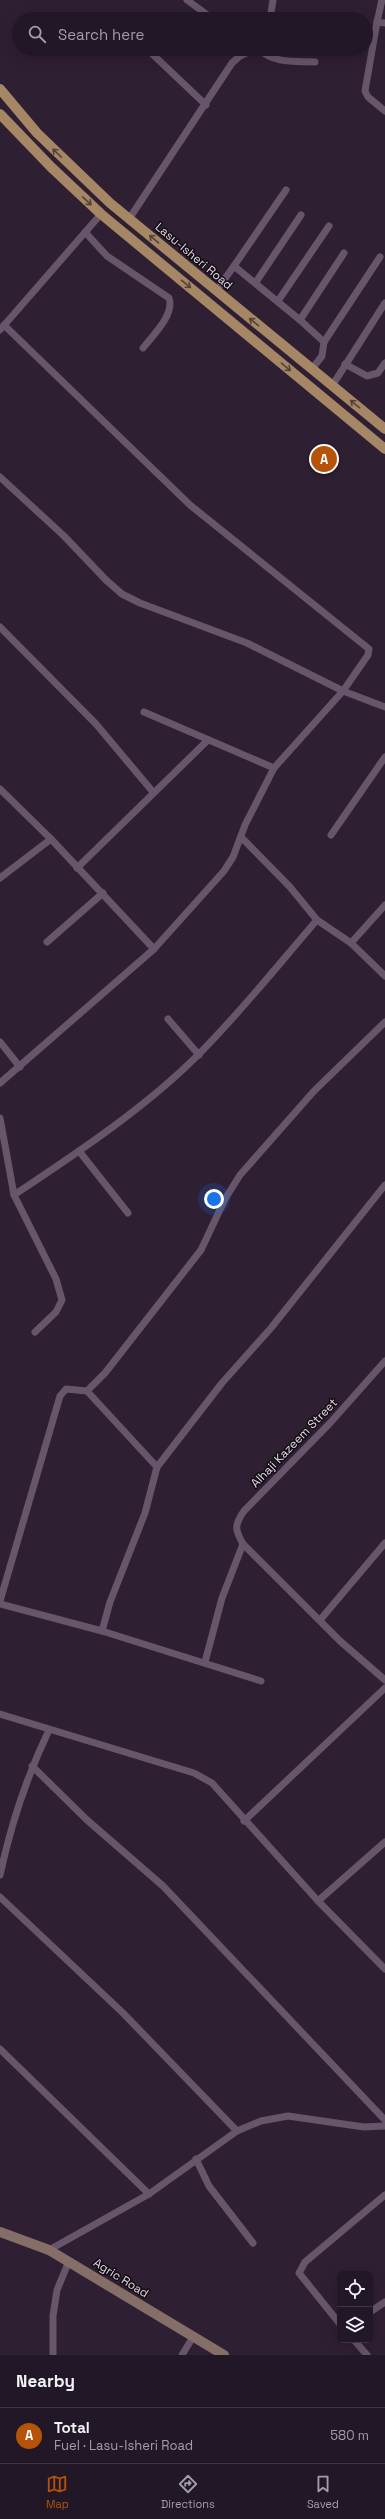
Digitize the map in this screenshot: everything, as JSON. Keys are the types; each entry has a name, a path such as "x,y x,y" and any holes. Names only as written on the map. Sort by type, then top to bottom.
{"main road":[{"name":"Lasu-Isheri Road","path":"0,89 37,133 129,219 385,429"},
{"path":"0,114 51,167 101,214 385,448"}],"street":[{"path":"187,0 203,12"},
{"path":"271,12 273,0"},
{"path":"382,0 381,23 365,91 368,97 385,111"},
{"path":"154,56 206,105"},
{"path":"129,219 206,105 232,63 240,56"},
{"path":"266,56 276,60 315,62"},
{"path":"216,291 286,190"},
{"path":"0,1083 154,949 224,871 233,857 241,836 274,768 343,691 368,655 370,649 366,644 190,505 2,328 101,214"},
{"path":"256,282 301,215"},
{"path":"278,301 329,226"},
{"path":"85,232 107,256 169,298 170,306 164,319 142,348"},
{"path":"300,320 344,253"},
{"path":"312,369 322,356 324,342 380,257"},
{"path":"234,266 256,282 324,342"},
{"path":"332,386 385,303"},
{"path":"345,364 367,376 378,373 385,363"},
{"path":"0,477 64,536 106,580 122,594 140,603 247,643 343,691 385,707"},
{"path":"0,626 96,724 154,792"},
{"path":"144,712 274,768"},
{"path":"77,868 208,740"},
{"path":"331,835 385,757"},
{"path":"0,789 103,893 154,949"},
{"path":"241,836 290,888 317,920 351,943 385,976"},
{"path":"0,878 51,839"},
{"path":"47,942 103,893"},
{"path":"351,943 385,905"},
{"path":"14,1195 79,1150 166,1084 199,1055 317,920"},
{"path":"168,1019 199,1055"},
{"path":"87,1391 106,1373 202,1250 225,1199 240,1175 314,1091 385,1022"},
{"path":"0,1042 20,1067"},
{"path":"0,1118 14,1195 56,1279 62,1300 56,1312 35,1332"},
{"path":"79,1150 128,1213"},
{"path":"102,1631 110,1602 145,1513 157,1467 222,1382 271,1328 385,1185"},
{"name":"Alhaji Kazeem Street","path":"243,1544 236,1532 235,1524 244,1511 331,1422 385,1361"},
{"path":"0,1601 60,1396 66,1389 87,1391 157,1467"},
{"path":"205,1662 222,1598 243,1544 340,1641 385,1680"},
{"path":"320,1620 384,1547"},
{"path":"0,1604 102,1631 205,1662 261,1681"},
{"path":"244,1821 385,1688"},
{"path":"0,1714 194,1773 212,1783 244,1821 318,1901 385,1969"},
{"path":"0,1875 9,1836 32,1766 49,1730"},
{"path":"32,1766 87,1820 163,1886 385,2120"},
{"path":"318,1901 385,1842"},
{"path":"0,1897 123,2013 237,2132"},
{"path":"0,2049 149,2194"},
{"path":"49,2250 149,2194 196,2159 237,2132 261,2121 288,2116 364,2126 385,2126"},
{"path":"196,2159 209,2186 253,2243"},
{"path":"337,2320 299,2273 305,2262 385,2196"},
{"name":"Agric Road","path":"0,2232 49,2250 224,2355"},
{"path":"53,2355 53,2316 56,2297 69,2262"},
{"path":"373,2310 385,2302"},
{"path":"182,2355 193,2337"},
{"path":"357,2343 367,2355"}],"place":[{"name":"Total","path":"324,459"}]}
